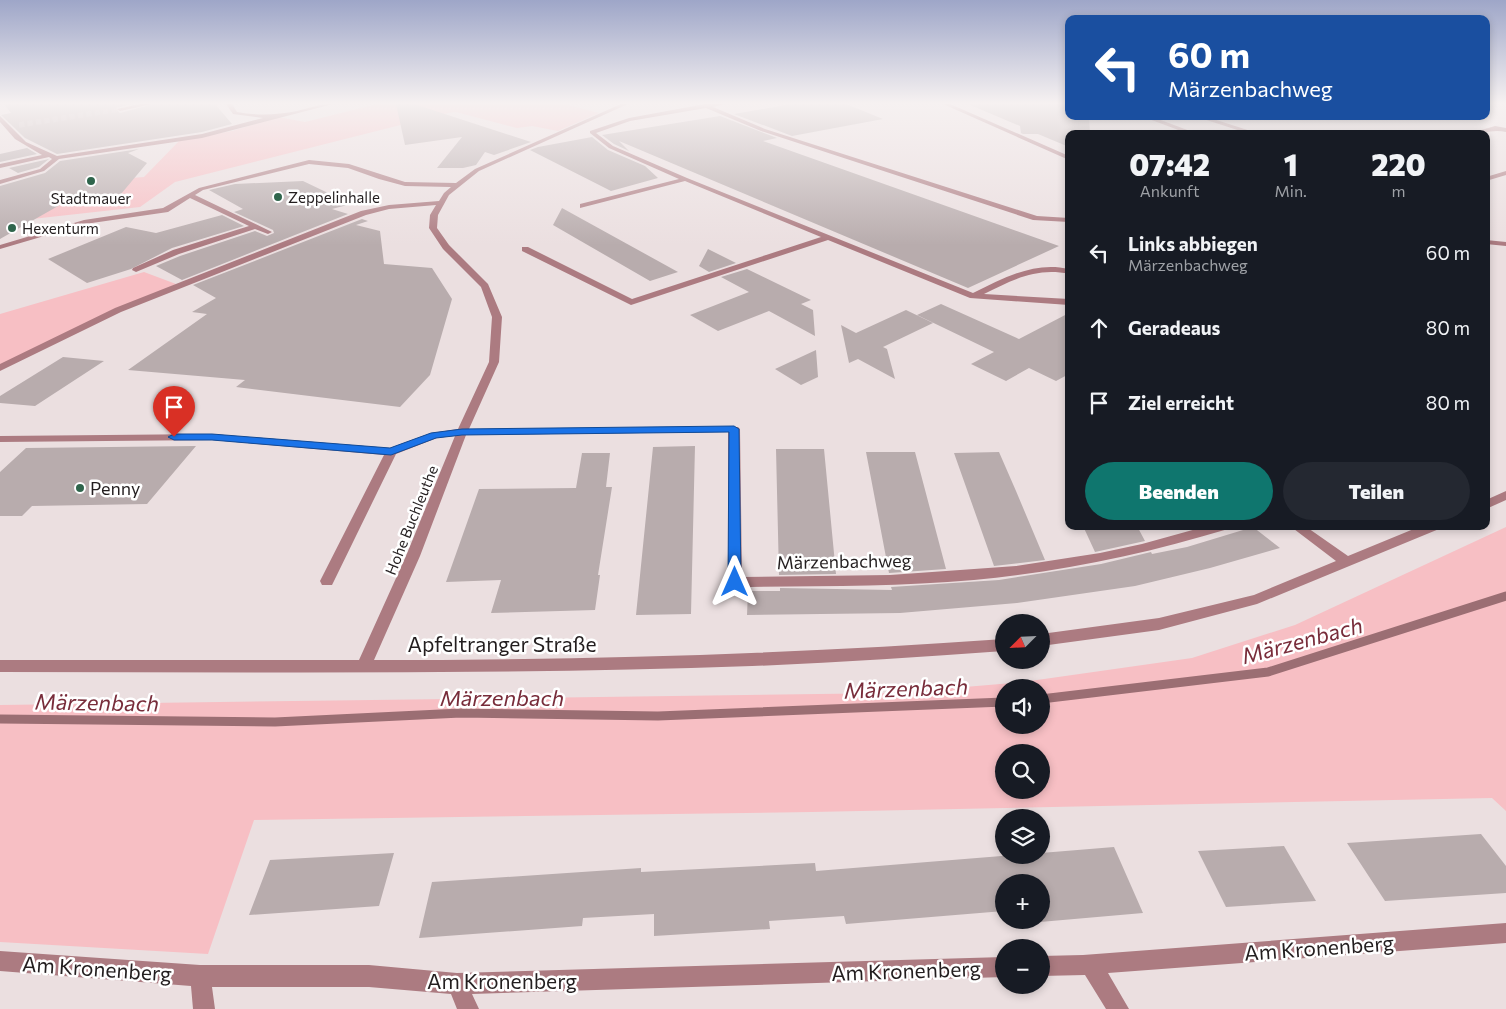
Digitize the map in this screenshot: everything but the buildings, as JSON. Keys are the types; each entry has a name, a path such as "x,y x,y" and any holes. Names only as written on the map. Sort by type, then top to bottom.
{"street":[{"path":"38,151 47,156 57,158 93,151"},
{"name":"Hohe Buchleuthe","path":"364,665 413,556 462,432 494,362 497,317 485,286 446,247 434,228 434,215 439,203 455,185 476,170 519,151"},
{"path":"620,151 826,238 972,296 1065,302"},
{"path":"828,151 1036,218 1065,220"},
{"path":"1053,151 1065,156"},
{"path":"0,166 47,156"},
{"path":"0,182 42,170 57,158"},
{"path":"0,247 84,222 165,210 201,189 309,162 349,166 381,178 405,184 455,185"},
{"path":"1490,178 1506,173"},
{"path":"583,206 685,179"},
{"path":"191,196 268,232"},
{"path":"0,368 118,310 364,213 389,207 439,203"},
{"path":"136,270 176,252 256,226"},
{"path":"525,249 631,302 826,238"},
{"path":"1490,242 1506,244"},
{"path":"972,296 1028,271 1058,268 1065,271"},
{"name":"Märzenbachweg","path":"462,432 734,429 735,582 891,580 998,573 1109,556 1176,542 1211,530"},
{"path":"0,440 212,437 391,452 435,435 462,432"},
{"path":"327,581 391,452"},
{"path":"1490,503 1506,495"},
{"path":"1302,530 1346,562"},
{"path":"1050,639 1158,624 1248,601 1424,530"},
{"name":"Apfeltranger Straße","path":"0,666 632,663 881,655 995,646"},
{"name":"Am Kronenberg","path":"1050,966 1506,933"},
{"name":"Am Kronenberg","path":"0,961 200,976 369,976 457,984 995,967"},
{"path":"1090,964 1118,1009"},
{"path":"200,976 204,1009"},
{"path":"457,984 468,1009"}],"shaded area":[{"path":"169,151 297,151 175,182 140,207 32,219 73,193 107,180 144,177"},
{"path":"144,272 176,284 0,366 0,314"},
{"path":"1506,527 1506,811 1492,798 812,812 254,820 208,954 0,942 0,705 894,693 995,684 995,734 1050,734 1050,679 1044,679 1192,658 1295,625"}],"waterway":[{"name":"Märzenbach","path":"1050,698 1268,672 1506,596"},
{"name":"Märzenbach","path":"0,719 275,722 461,713 658,716 995,702"}],"place":[{"name":"Stadtmauer","path":"91,181"},
{"name":"Zeppelinhalle","path":"278,197"},
{"name":"Hexenturm","path":"12,228"},
{"name":"Penny","path":"80,488"}],"route":[{"path":"174,437 212,437 391,452 435,435 462,432 734,429 735,582"}]}
